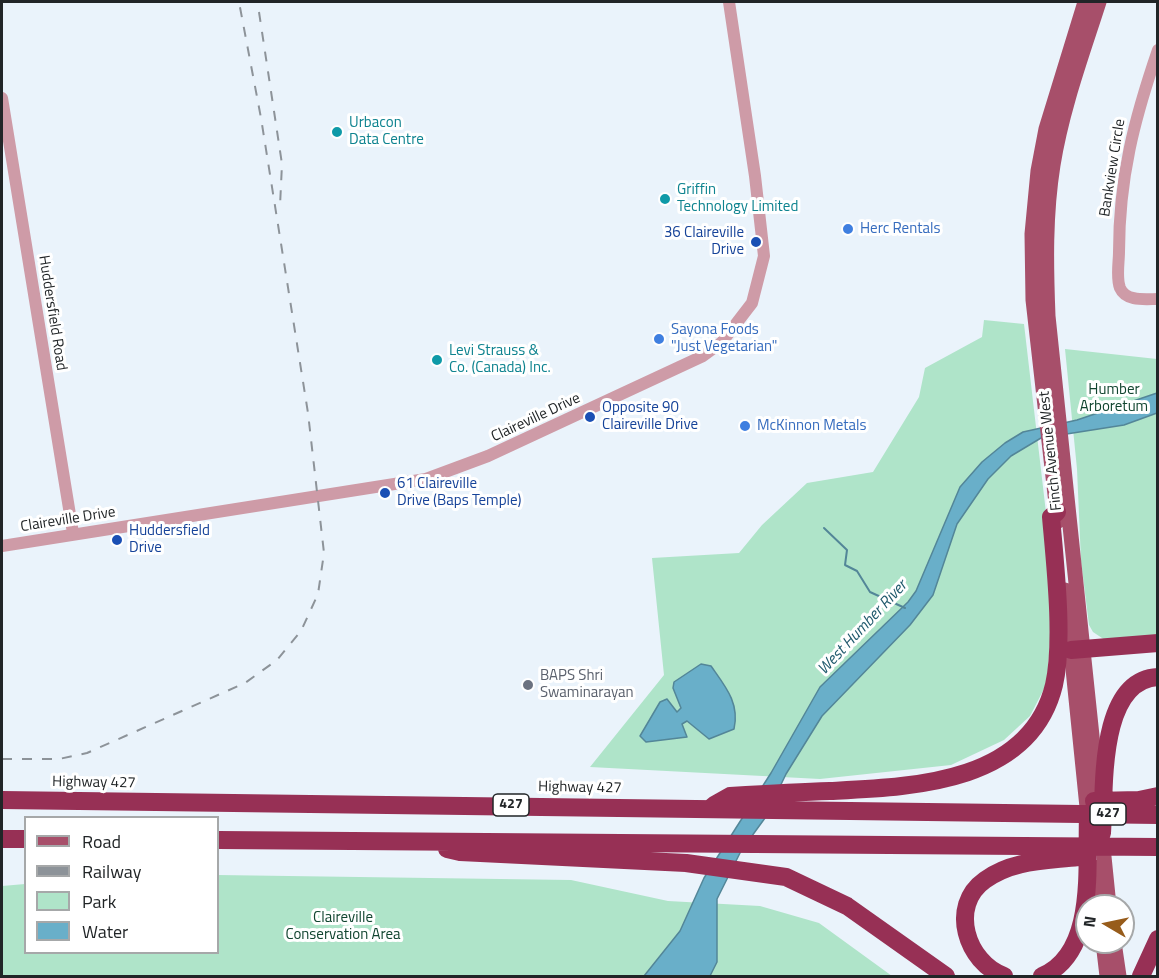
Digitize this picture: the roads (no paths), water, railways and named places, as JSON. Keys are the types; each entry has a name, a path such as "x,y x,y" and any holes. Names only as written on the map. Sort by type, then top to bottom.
{"highway":[{"path":"709,808 730,796 904,786 959,776 984,767 1017,745 1034,728 1047,706 1055,676 1057,614 1051,517 1057,512"},
{"path":"1077,649 1158,643"},
{"path":"1102,833 1095,777 1109,731 1119,706 1134,687 1158,677"},
{"path":"1059,813 1071,802 1139,800 1158,796"},
{"name":"Highway 427","path":"2,800 1158,815"},
{"path":"1042,976 1058,967 1071,952 1096,882 1088,816"},
{"path":"2,839 24,839"},
{"name":"427","path":"219,840 697,842 1158,848"},
{"path":"413,841 460,852 686,863 770,873 804,884 847,906 946,976"},
{"path":"1004,976 988,968 979,960 965,930 968,906 984,881 1010,867 1133,848"},
{"path":"1141,976 1158,939"}],"main road":[{"name":"Finch Avenue West","path":"1051,397 1033,300 1033,213 1046,129 1085,2"},
{"name":"Finch Avenue West","path":"1077,649 1051,397 1046,271 1050,185 1067,103 1100,2"},
{"name":"Finch Avenue West","path":"1058,467 1057,512 1095,777 1088,816"},
{"path":"1097,894 1096,882 1102,833"},
{"path":"1096,882 1102,894"},
{"path":"1104,954 1107,976"},
{"path":"1116,954 1119,976"}],"street":[{"name":"Claireville Drive","path":"2,546 73,533 343,494 426,479 488,456 672,372 722,342 752,303 764,256 755,176 729,2"},
{"name":"Bankview Circle","path":"1158,50 1135,119 1119,209 1120,288 1127,296 1138,299 1158,299"},
{"name":"Huddersfield Road","path":"2,98 73,533"}],"water":[{"path":"1157,393 1157,413 1124,425 1041,438 1011,456 988,479 957,524 933,595 910,625 822,716 786,774 765,818 741,851 717,899 717,962 710,976 644,976 680,931 704,878 771,773 820,687 908,602 916,591 960,487 982,462 1023,432 1077,420"},
{"path":"701,664 711,666 730,695 735,711 734,729 709,739 687,721 682,724 687,737 646,742 640,736 660,702 667,699 677,712 681,708 673,688 674,682"}],"waterway":[{"name":"West Humber River","path":"824,528 847,550 845,565 857,571 870,592 905,608"}],"railway":[{"path":"2,759 59,759 87,753 245,683 277,660 301,631 318,594 324,553 308,413 261,118 239,2"},
{"path":"259,12 282,164 280,206"}],"place":[{"name":"Urbacon Data Centre","path":"337,132"},
{"name":"Griffin Technology Limited","path":"665,199"},
{"name":"Herc Rentals","path":"848,229"},
{"name":"36 Claireville Drive","path":"756,242"},
{"name":"Sayona Foods \"Just Vegetarian\"","path":"659,339"},
{"name":"Levi Strauss & Co. (Canada) Inc.","path":"437,360"},
{"name":"Opposite 90 Claireville Drive","path":"590,417"},
{"name":"McKinnon Metals","path":"745,426"},
{"name":"61 Claireville Drive (Baps Temple)","path":"385,493"},
{"name":"Huddersfield Drive","path":"117,540"},
{"name":"BAPS Shri Swaminarayan","path":"528,685"}],"park label":[{"name":"Humber Arboretum","path":"1114,398"},
{"name":"Claireville Conservation Area","path":"343,926"}]}
